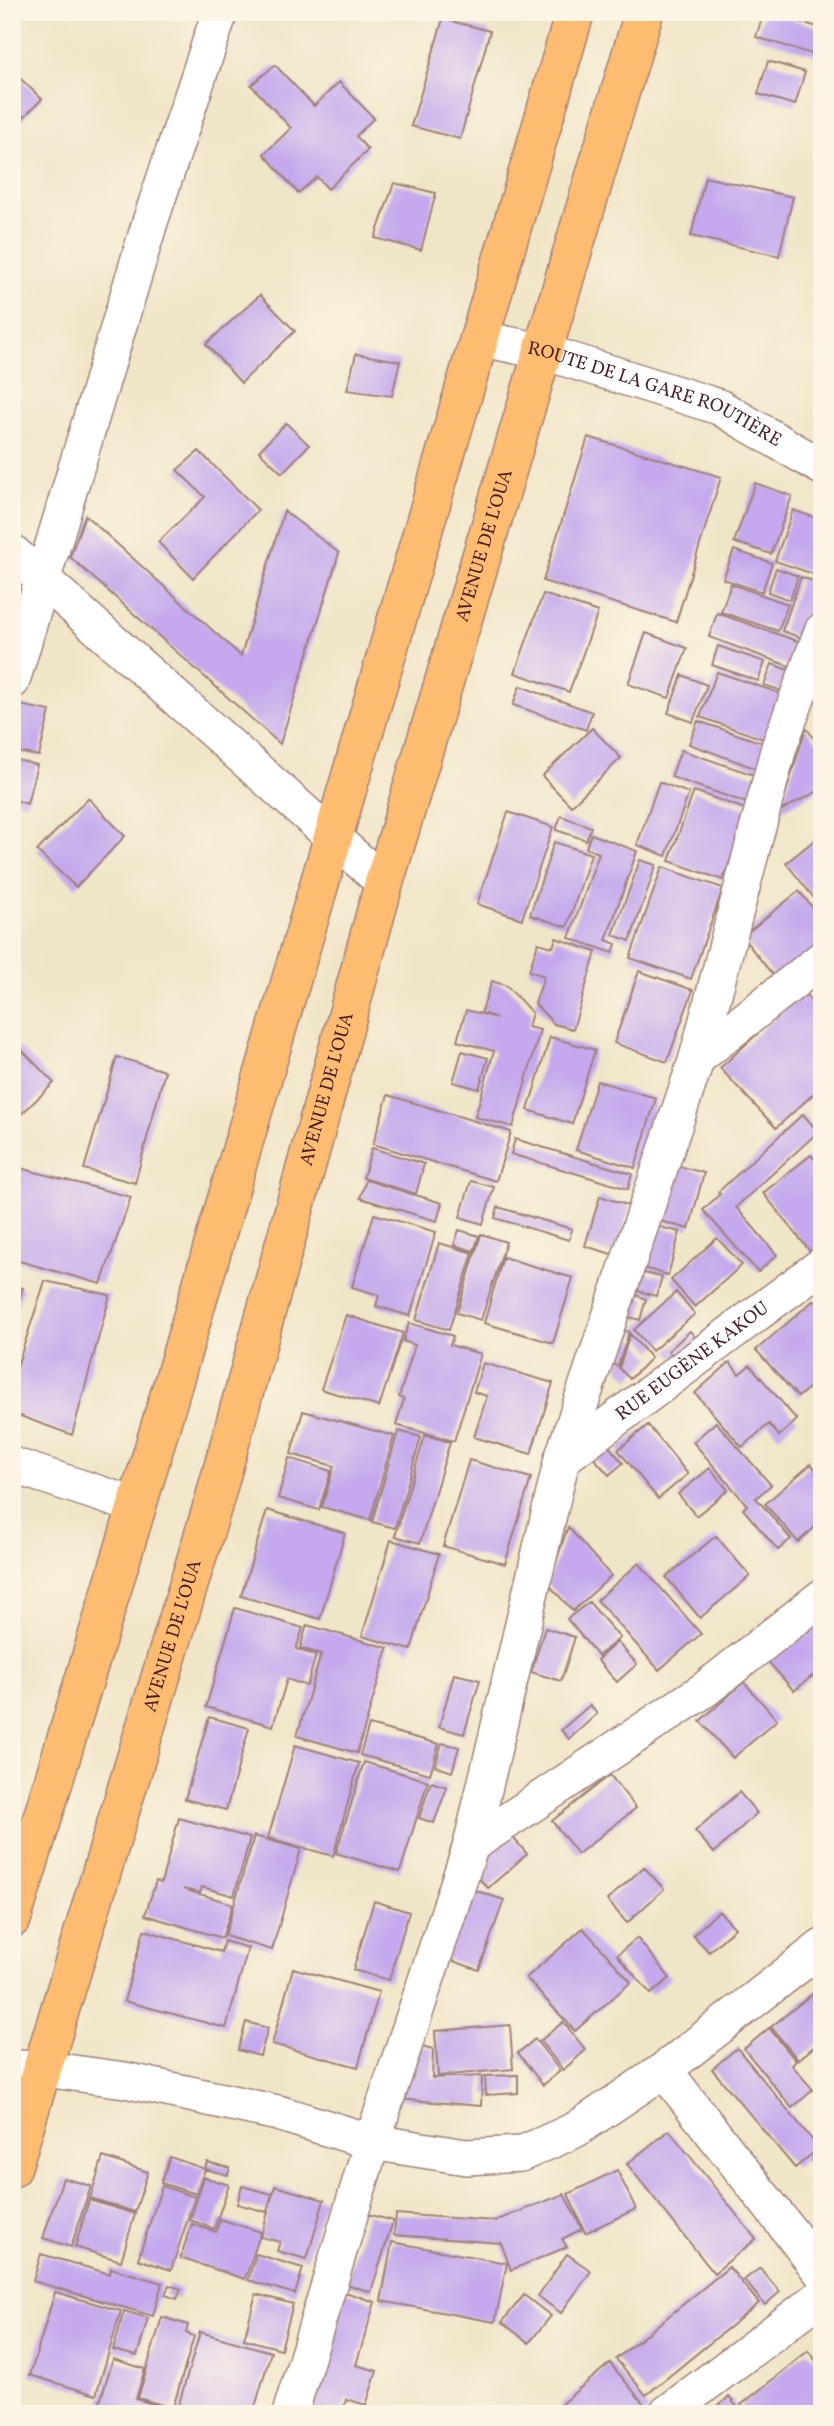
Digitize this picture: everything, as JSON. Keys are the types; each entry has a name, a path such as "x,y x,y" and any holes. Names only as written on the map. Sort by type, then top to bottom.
{"main road":[{"path":"12,1918 20,1868 137,1506 575,12"},
{"name":"AVENUE DE L'OUA","path":"12,2168 28,2068 214,1500 384,883 644,12"}],"street":[{"path":"12,681 150,222 220,12"},
{"name":"ROUTE DE LA GARE ROUTIÈRE","path":"478,338 541,352 719,407 822,467"},
{"path":"12,552 333,834 384,883"},
{"path":"290,2414 372,2142 471,1845 562,1459 698,1058 779,747 822,631"},
{"path":"698,1058 822,959"},
{"name":"RUE EUGÈNE KAKOU","path":"562,1459 822,1265"},
{"path":"12,1465 137,1506"},
{"path":"471,1845 704,1690 822,1597"},
{"path":"28,2068 125,2080 278,2113 372,2142 466,2157 521,2154 575,2130 664,2070 822,1947"},
{"path":"664,2070 822,2273"},
{"path":"666,2414 822,2296"}],"building":[{"path":"764,12 822,28 822,57 756,37"},
{"path":"443,19 490,31 460,139 411,126"},
{"path":"768,61 805,72 795,105 758,94"},
{"path":"275,65 314,106 339,82 374,118 356,136 368,150 328,189 317,177 298,193 264,154 291,128 251,85"},
{"path":"12,71 42,99 12,129"},
{"path":"705,177 793,197 779,256 691,236"},
{"path":"394,183 436,193 421,250 375,238"},
{"path":"260,295 295,331 241,383 206,344"},
{"path":"356,354 400,361 392,396 347,390"},
{"path":"286,423 309,445 282,473 259,451"},
{"path":"588,437 721,477 676,622 543,581"},
{"path":"199,451 258,510 193,578 158,542 205,497 177,470"},
{"path":"755,483 792,496 771,554 734,542"},
{"path":"793,510 822,520 822,577 775,561"},
{"path":"284,511 339,553 280,744 70,557 85,515 241,656"},
{"path":"734,550 772,563 762,592 723,579"},
{"path":"776,568 798,576 790,600 768,592"},
{"path":"801,577 822,584 822,608 810,641 782,631"},
{"path":"731,584 788,604 778,631 721,612"},
{"path":"543,594 598,612 569,692 515,673"},
{"path":"717,613 806,644 797,669 709,637"},
{"path":"646,633 687,648 669,698 628,684"},
{"path":"718,646 765,662 758,681 712,665"},
{"path":"772,664 799,674 792,694 764,685"},
{"path":"717,672 791,697 775,743 700,717"},
{"path":"682,675 707,685 693,722 668,713"},
{"path":"520,686 592,712 586,730 513,705"},
{"path":"20,705 50,711 39,756 12,751 12,737"},
{"path":"698,721 772,746 763,771 689,744"},
{"path":"592,728 621,758 571,806 542,776"},
{"path":"806,728 822,748 822,789 780,811"},
{"path":"681,750 757,776 747,803 671,777"},
{"path":"13,759 37,765 27,804 12,799"},
{"path":"659,782 689,793 666,856 637,845"},
{"path":"694,791 748,810 723,880 669,861"},
{"path":"88,798 125,836 76,887 37,851"},
{"path":"508,812 553,827 522,919 477,904"},
{"path":"561,816 591,827 586,840 556,830"},
{"path":"591,834 637,851 606,940 616,944 613,953 569,938 599,853 586,848"},
{"path":"822,834 822,908 786,863"},
{"path":"554,842 591,854 567,927 530,915"},
{"path":"640,860 656,865 630,941 613,935"},
{"path":"662,867 723,888 691,979 630,958"},
{"path":"799,891 822,919 822,946 778,981 742,937"},
{"path":"556,938 596,952 573,1029 554,1024 535,1004 544,976 529,971 538,943 553,947"},
{"path":"639,971 693,990 667,1062 614,1043"},
{"path":"492,981 507,986 532,1013 528,1027 540,1030 513,1127 475,1117 494,1051 457,1041 466,1010 497,1018 481,1013"},
{"path":"803,992 822,1013 822,1086 776,1128 720,1068"},
{"path":"550,1037 595,1050 572,1124 528,1110"},
{"path":"20,1048 54,1083 12,1123 12,1055"},
{"path":"462,1051 488,1058 479,1089 453,1082"},
{"path":"117,1057 165,1071 135,1183 84,1169"},
{"path":"597,1081 656,1098 635,1168 576,1150"},
{"path":"388,1095 511,1132 496,1181 373,1144"},
{"path":"803,1114 818,1132 736,1207 777,1255 758,1272 703,1210 720,1194 718,1192"},
{"path":"515,1139 632,1174 628,1189 511,1154"},
{"path":"372,1148 424,1164 416,1194 363,1178"},
{"path":"811,1155 822,1168 822,1257 817,1260 763,1193"},
{"path":"665,1162 704,1173 689,1229 649,1218"},
{"path":"12,1166 131,1197 101,1284 12,1259"},
{"path":"366,1180 442,1203 437,1221 360,1198"},
{"path":"471,1181 494,1187 483,1224 460,1217"},
{"path":"600,1196 630,1206 615,1255 585,1246"},
{"path":"498,1207 572,1229 569,1240 495,1218"},
{"path":"374,1214 436,1232 410,1316 376,1306 379,1295 352,1287"},
{"path":"648,1224 680,1232 668,1275 636,1266"},
{"path":"459,1230 479,1236 474,1251 454,1245"},
{"path":"481,1234 506,1242 481,1320 457,1313"},
{"path":"717,1238 742,1265 695,1307 671,1280"},
{"path":"439,1243 473,1253 449,1330 416,1320"},
{"path":"503,1257 573,1278 553,1343 484,1323"},
{"path":"635,1271 662,1277 656,1296 631,1289"},
{"path":"45,1281 110,1295 72,1435 12,1413 12,1382"},
{"path":"12,1285 23,1288 13,1320 12,1320"},
{"path":"676,1292 695,1314 652,1351 634,1330"},
{"path":"633,1294 646,1299 640,1320 625,1316"},
{"path":"814,1300 822,1309 822,1377 798,1397 756,1350"},
{"path":"346,1315 403,1333 379,1407 321,1389"},
{"path":"409,1323 453,1336 450,1345 481,1354 454,1441 396,1425 404,1399 399,1397 415,1345 403,1341"},
{"path":"618,1328 629,1332 618,1366 608,1363"},
{"path":"690,1331 698,1341 677,1361 668,1351"},
{"path":"630,1334 651,1358 630,1379 619,1368"},
{"path":"730,1362 739,1374 750,1365 797,1420 779,1436 769,1424 742,1447 695,1393"},
{"path":"483,1363 553,1383 531,1454 474,1437 487,1396 474,1392"},
{"path":"303,1411 394,1436 370,1520 322,1507 334,1466 291,1454"},
{"path":"716,1422 771,1485 756,1498 791,1539 778,1550 743,1509 747,1505 693,1442"},
{"path":"648,1425 688,1474 658,1499 618,1450"},
{"path":"398,1431 421,1437 395,1528 372,1522"},
{"path":"425,1435 450,1442 420,1543 395,1536"},
{"path":"607,1444 623,1463 609,1475 593,1457"},
{"path":"289,1458 331,1471 319,1510 278,1498"},
{"path":"469,1460 531,1478 505,1564 443,1546"},
{"path":"811,1464 822,1477 822,1521 798,1542 765,1504"},
{"path":"710,1468 728,1490 696,1516 678,1494"},
{"path":"267,1510 345,1533 320,1619 241,1596"},
{"path":"568,1527 611,1576 573,1611 548,1584"},
{"path":"716,1536 750,1576 700,1618 666,1577"},
{"path":"391,1540 439,1554 411,1650 362,1636"},
{"path":"639,1563 701,1634 659,1670 597,1600"},
{"path":"589,1602 620,1638 598,1656 567,1619"},
{"path":"235,1608 303,1628 296,1649 316,1655 307,1686 287,1679 273,1726 206,1707"},
{"path":"822,1616 822,1684 812,1676 794,1691 765,1658"},
{"path":"307,1625 388,1648 357,1753 297,1736 321,1654 300,1648"},
{"path":"545,1628 575,1637 561,1681 531,1672"},
{"path":"617,1642 637,1664 617,1682 597,1660"},
{"path":"454,1674 480,1680 464,1734 439,1727"},
{"path":"744,1682 777,1720 733,1758 700,1721"},
{"path":"590,1705 597,1714 569,1739 561,1730"},
{"path":"209,1717 249,1728 226,1810 185,1799"},
{"path":"369,1725 439,1744 430,1774 360,1755"},
{"path":"442,1743 459,1747 452,1772 435,1766"},
{"path":"295,1745 359,1763 333,1856 268,1838"},
{"path":"364,1762 428,1781 400,1872 336,1853"},
{"path":"610,1775 636,1808 578,1854 552,1821"},
{"path":"431,1782 447,1787 434,1823 419,1818"},
{"path":"739,1792 757,1813 714,1853 695,1831"},
{"path":"179,1818 250,1838 234,1896 202,1887 200,1893 183,1889 233,1904 222,1938 145,1915 156,1881 161,1883"},
{"path":"510,1834 527,1854 488,1888 470,1869"},
{"path":"254,1836 301,1849 272,1950 225,1936"},
{"path":"644,1867 664,1889 627,1923 607,1900"},
{"path":"468,1888 504,1900 479,1970 444,1958"},
{"path":"374,1901 409,1912 389,1980 353,1970"},
{"path":"719,1911 735,1928 709,1952 693,1935"},
{"path":"583,1928 631,1982 575,2031 526,1978"},
{"path":"144,1930 221,1952 224,1941 248,1948 226,2028 124,2001"},
{"path":"637,1938 670,1978 651,1994 617,1955"},
{"path":"293,1968 379,1992 358,2067 272,2044"},
{"path":"822,1986 822,2040 798,2060 771,2027"},
{"path":"246,2022 268,2028 260,2056 238,2050"},
{"path":"563,2022 586,2050 563,2070 540,2041"},
{"path":"510,2025 513,2069 438,2076 435,2031"},
{"path":"769,2028 796,2061 792,2065 813,2090 792,2108 744,2049"},
{"path":"535,2039 560,2071 543,2085 518,2053"},
{"path":"414,2044 433,2049 432,2078 482,2076 481,2106 398,2099"},
{"path":"737,2048 819,2148 795,2168 712,2069"},
{"path":"518,2075 518,2093 486,2095 485,2076"},
{"path":"669,2130 756,2239 714,2273 627,2164"},
{"path":"822,2153 822,2173 812,2161"},
{"path":"103,2157 148,2172 135,2212 90,2198"},
{"path":"170,2157 205,2169 196,2194 161,2183"},
{"path":"207,2162 230,2168 228,2175 205,2169"},
{"path":"617,2170 636,2209 585,2233 568,2194"},
{"path":"204,2177 229,2185 214,2229 190,2220"},
{"path":"63,2178 91,2186 71,2247 43,2238"},
{"path":"162,2186 195,2197 171,2270 138,2259"},
{"path":"242,2186 272,2194 267,2212 237,2204"},
{"path":"275,2186 324,2200 307,2259 277,2251 280,2242 261,2237"},
{"path":"564,2194 582,2229 562,2239 567,2247 511,2270 501,2243 394,2235 396,2214 495,2221"},
{"path":"89,2200 135,2214 121,2261 75,2247"},
{"path":"367,2214 393,2221 371,2292 346,2284"},
{"path":"220,2219 261,2232 245,2279 180,2258 192,2224 216,2232"},
{"path":"392,2242 507,2263 495,2322 381,2301"},
{"path":"41,2254 110,2274 111,2268 162,2283 153,2316 33,2281"},
{"path":"256,2254 303,2268 295,2294 248,2280"},
{"path":"567,2254 591,2271 561,2313 538,2296"},
{"path":"729,2267 759,2303 646,2395 616,2359"},
{"path":"760,2268 780,2292 765,2305 744,2280"},
{"path":"169,2285 181,2289 177,2299 165,2295"},
{"path":"55,2292 121,2311 96,2395 30,2375"},
{"path":"345,2292 375,2302 356,2365 377,2371 366,2405 346,2399 341,2414 308,2414"},
{"path":"256,2294 293,2304 281,2349 244,2339"},
{"path":"524,2295 551,2316 529,2343 502,2322"},
{"path":"124,2311 148,2318 137,2356 113,2350"},
{"path":"162,2317 188,2325 186,2333 194,2336 173,2408 138,2398"},
{"path":"200,2332 271,2352 253,2414 176,2414"},
{"path":"808,2351 822,2368 822,2414 748,2414 741,2405"},
{"path":"113,2359 145,2369 136,2399 173,2410 172,2414 97,2412"},
{"path":"610,2363 649,2410 644,2414 567,2414 560,2405"},
{"path":"729,2397 743,2414 708,2414"},
{"path":"25,2405 55,2413 55,2414 23,2414"}]}
